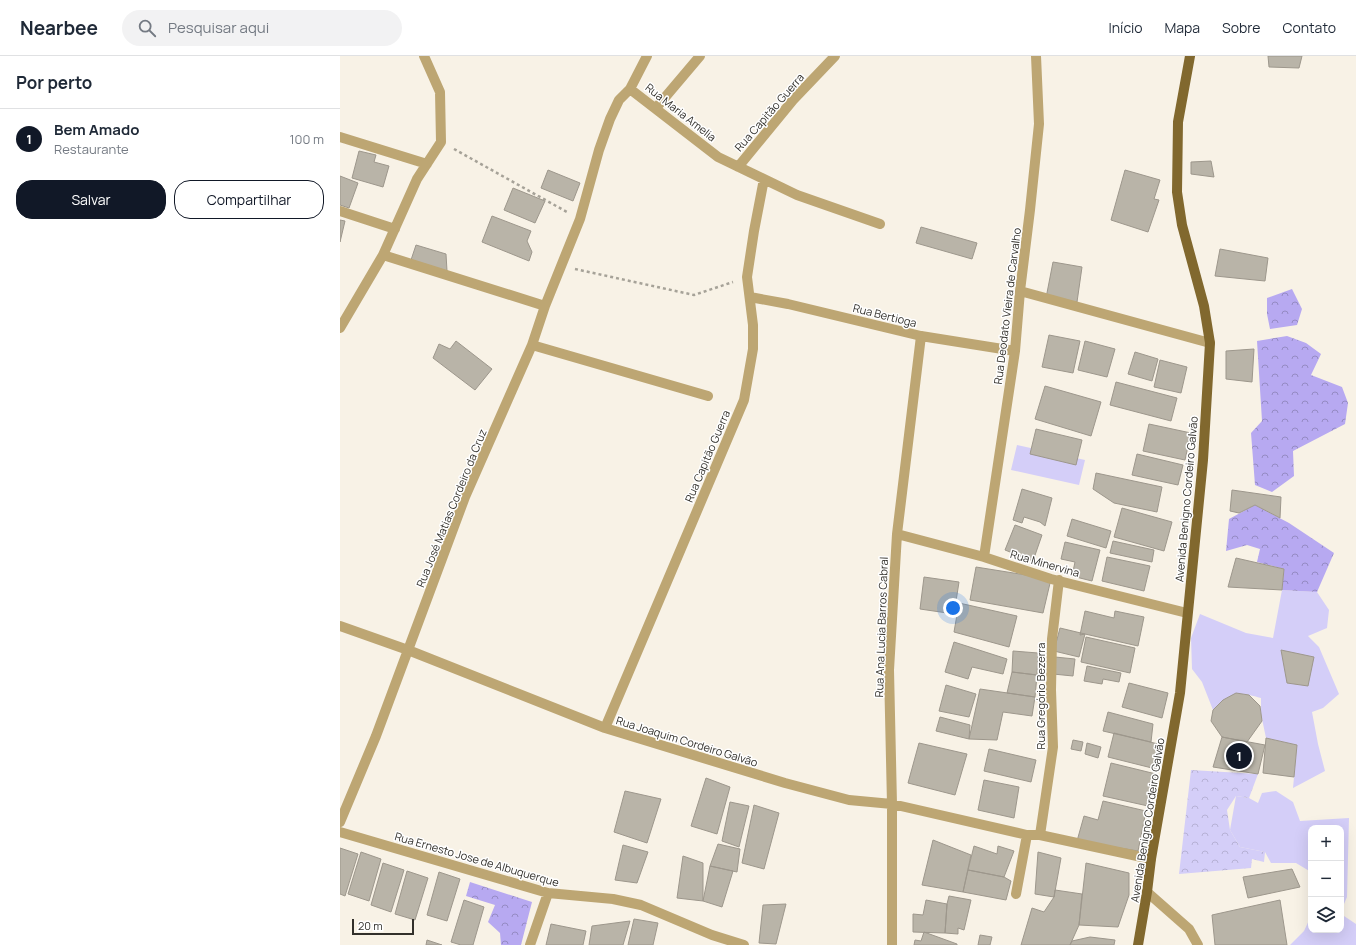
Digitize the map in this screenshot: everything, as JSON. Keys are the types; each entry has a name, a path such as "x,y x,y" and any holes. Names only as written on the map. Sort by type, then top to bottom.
{"main road":[{"name":"Avenida Benigno Cordeiro Galvão","path":"1138,945 1151,859 1180,693 1203,460 1210,343 1204,306 1182,225 1177,192 1178,122 1190,56"}],"street":[{"path":"340,328 383,255 417,179 441,142 440,92 424,56"},
{"name":"Rua José Matias Cordeiro da Cruz","path":"340,822 376,736 465,497 532,345 545,306 580,219 610,119 619,100 630,89 647,56"},
{"path":"656,108 700,56"},
{"name":"Rua Capitão Guerra","path":"738,167 793,100 834,56"},
{"name":"Rua Deodato Vieira de Carvalho","path":"984,557 1015,351 1020,291 1039,124 1036,56"},
{"name":"Rua Maria Amelia","path":"630,89 718,157 797,195 880,224"},
{"path":"340,137 427,164"},
{"name":"Rua Capitão Guerra","path":"605,728 744,400 753,349 753,325 747,277 764,179"},
{"path":"340,211 395,229"},
{"path":"383,255 545,306"},
{"path":"1020,291 1210,343"},
{"name":"Rua Bertioga","path":"750,297 788,304 921,336 1015,351"},
{"name":"Rua Ana Lucia Barros Cabral","path":"892,945 892,804 889,670 897,534 921,336"},
{"path":"532,345 708,396"},
{"name":"Rua Minervina","path":"897,534 984,557 1059,580 1187,613"},
{"name":"Rua Gregório Bezerra","path":"1040,835 1053,747 1051,690 1052,639 1059,580"},
{"name":"Rua Joaquim Cordeiro Galvão","path":"340,626 408,650 605,728 785,783 849,800 892,804 1027,835 1040,835 1151,859"},
{"name":"Rua Ernesto Jose de Albuquerque","path":"340,832 548,893 613,899 641,905 712,935 744,945"},
{"path":"1016,894 1027,835"},
{"path":"1147,892 1189,929 1198,945"},
{"path":"530,945 548,893"}],"path":[{"path":"441,142 580,219"},
{"path":"561,266 694,295 747,277"}],"green space":[{"path":"1292,289 1302,309 1297,325 1270,329 1267,314 1267,298"},
{"path":"1287,336 1306,343 1321,354 1311,375 1342,387 1348,403 1345,424 1293,451 1294,476 1272,492 1255,485 1251,433 1262,421 1257,341"},
{"path":"1017,445 1085,460 1079,485 1011,470"},
{"path":"1255,505 1289,523 1334,553 1317,592 1282,590 1284,569 1257,562 1260,549 1247,545 1226,551 1229,519"},
{"path":"1282,590 1317,592 1329,610 1327,628 1308,636 1319,647 1339,694 1323,708 1312,712 1325,771 1293,788 1297,745 1266,738 1261,714 1261,698 1246,694 1230,696 1213,710 1202,682 1192,669 1191,638 1200,614 1246,633 1273,638"},
{"path":"1191,770 1258,774 1249,798 1236,796 1227,810 1230,830 1240,847 1265,852 1264,862 1252,859 1251,868 1179,874"},
{"path":"1276,791 1293,802 1300,821 1349,818 1347,897 1344,904 1344,825 1308,825 1308,870 1296,863 1271,863 1265,852 1240,847 1230,830 1236,796 1249,798 1258,803 1262,793"},
{"path":"470,882 532,902 521,945 501,945 500,933 488,922 495,905 466,896"},
{"path":"1344,916 1356,924 1356,945 1290,945 1304,931 1308,922 1308,933 1344,933"}],"building":[{"path":"1268,56 1302,56 1299,68 1269,67"},
{"path":"359,151 376,155 374,162 389,166 383,187 352,178"},
{"path":"1211,161 1214,177 1191,174 1191,162"},
{"path":"548,170 580,183 573,201 541,188"},
{"path":"1125,170 1160,180 1154,199 1159,200 1148,232 1111,220"},
{"path":"340,176 358,183 349,208 340,205"},
{"path":"513,188 545,201 535,223 504,210"},
{"path":"492,216 531,231 527,241 532,252 529,261 482,242"},
{"path":"340,220 345,221 340,242"},
{"path":"921,227 977,243 972,259 916,243"},
{"path":"416,245 446,254 447,271 411,260"},
{"path":"1220,249 1268,258 1265,281 1215,276"},
{"path":"1053,262 1082,267 1077,302 1046,298"},
{"path":"1049,335 1080,341 1073,373 1042,367"},
{"path":"456,341 492,369 475,390 433,358 439,344 450,349"},
{"path":"1085,341 1115,349 1107,377 1078,370"},
{"path":"1254,349 1252,382 1226,379 1226,351"},
{"path":"1135,352 1158,359 1152,381 1128,374"},
{"path":"1160,360 1187,367 1181,393 1154,387"},
{"path":"1116,382 1177,398 1171,421 1110,405"},
{"path":"1045,386 1101,402 1091,436 1035,419"},
{"path":"1149,424 1191,433 1185,460 1143,451"},
{"path":"1036,429 1082,440 1076,465 1030,454"},
{"path":"1137,454 1183,465 1178,485 1132,475"},
{"path":"1096,473 1162,487 1157,512 1114,503 1093,489"},
{"path":"1022,489 1052,498 1045,526 1040,522 1024,517 1022,523 1013,520"},
{"path":"1232,490 1281,497 1280,518 1255,505 1239,513 1230,511"},
{"path":"1122,508 1172,522 1164,551 1114,537"},
{"path":"1072,519 1111,531 1106,548 1067,536"},
{"path":"1015,525 1042,535 1033,561 1005,550"},
{"path":"1113,541 1154,550 1152,562 1110,553"},
{"path":"1065,542 1100,550 1092,581 1072,576 1075,562 1061,559"},
{"path":"1107,557 1150,566 1144,591 1102,581"},
{"path":"1236,558 1284,569 1282,590 1228,587"},
{"path":"976,567 1051,579 1043,613 970,600"},
{"path":"924,577 959,582 954,614 920,609"},
{"path":"959,603 1017,616 1009,647 954,632"},
{"path":"1085,611 1114,618 1115,611 1144,617 1138,646 1085,634 1080,635"},
{"path":"1060,628 1085,634 1079,657 1054,651"},
{"path":"1086,637 1135,648 1130,673 1081,662"},
{"path":"954,642 1007,659 1003,674 972,667 968,679 945,672"},
{"path":"1281,650 1314,657 1308,686 1287,683"},
{"path":"1013,651 1038,653 1037,675 1012,672"},
{"path":"1055,657 1075,659 1073,676 1053,674"},
{"path":"1087,666 1121,673 1119,682 1103,679 1102,684 1084,681"},
{"path":"1012,672 1037,675 1035,697 1007,693"},
{"path":"1129,683 1168,693 1162,718 1122,707"},
{"path":"946,685 976,694 969,717 939,711"},
{"path":"980,689 1035,697 1032,716 1003,712 997,740 969,739"},
{"path":"1236,693 1249,695 1260,706 1262,721 1247,742 1222,737 1211,721 1213,710 1223,700"},
{"path":"1108,712 1153,724 1151,742 1103,731"},
{"path":"940,717 970,725 969,739 936,731"},
{"path":"1114,733 1162,745 1156,769 1108,757"},
{"path":"1222,737 1265,745 1258,774 1213,767"},
{"path":"1266,738 1297,745 1294,777 1263,773"},
{"path":"1073,740 1083,742 1081,751 1071,749"},
{"path":"919,743 967,754 955,795 908,783"},
{"path":"1087,743 1101,747 1098,758 1085,754"},
{"path":"989,749 1036,760 1031,782 984,771"},
{"path":"1111,763 1156,774 1148,806 1103,796"},
{"path":"706,778 730,787 717,834 691,826"},
{"path":"984,780 1019,787 1014,818 978,810"},
{"path":"625,791 661,799 647,843 614,832"},
{"path":"1103,801 1146,811 1138,851 1077,841 1084,816 1098,820"},
{"path":"730,802 749,806 739,847 722,841"},
{"path":"754,805 779,813 764,869 742,863"},
{"path":"933,840 971,855 963,892 922,885"},
{"path":"718,844 740,849 737,872 710,866"},
{"path":"623,845 648,852 637,883 615,880"},
{"path":"974,846 997,854 998,846 1014,851 1004,877 968,870"},
{"path":"340,848 358,854 345,896 340,894"},
{"path":"361,852 381,859 369,901 348,894"},
{"path":"1038,852 1061,858 1054,897 1035,894"},
{"path":"683,856 703,863 703,901 677,898"},
{"path":"383,863 404,870 391,912 371,905"},
{"path":"1086,863 1129,873 1129,895 1118,927 1079,925"},
{"path":"710,866 733,871 722,907 703,901"},
{"path":"1292,869 1300,887 1248,898 1243,877"},
{"path":"968,870 1004,877 1011,881 1006,900 963,892"},
{"path":"407,871 428,878 415,920 395,914"},
{"path":"439,872 460,879 447,921 427,915"},
{"path":"1055,890 1082,894 1079,925 1070,945 1021,945 1032,908 1044,912 1054,897"},
{"path":"949,896 971,900 964,930 958,928 958,934 945,933"},
{"path":"464,900 484,907 473,945 461,945 451,942"},
{"path":"926,900 947,904 945,933 913,932 913,914 923,915"},
{"path":"1280,900 1287,945 1215,945 1212,915"},
{"path":"786,904 776,944 759,943 763,905"},
{"path":"634,919 658,923 653,945 628,945"},
{"path":"630,921 623,945 589,945 592,926"},
{"path":"551,924 586,931 583,945 546,945"},
{"path":"924,932 957,945 914,945 915,940 921,941"},
{"path":"980,935 992,937 990,945 978,945"},
{"path":"1090,937 1115,940 1114,945 1070,945 1072,941"},
{"path":"427,940 442,945 426,945"}],"place":[{"name":"Bem Amado","path":"1239,756"}]}
